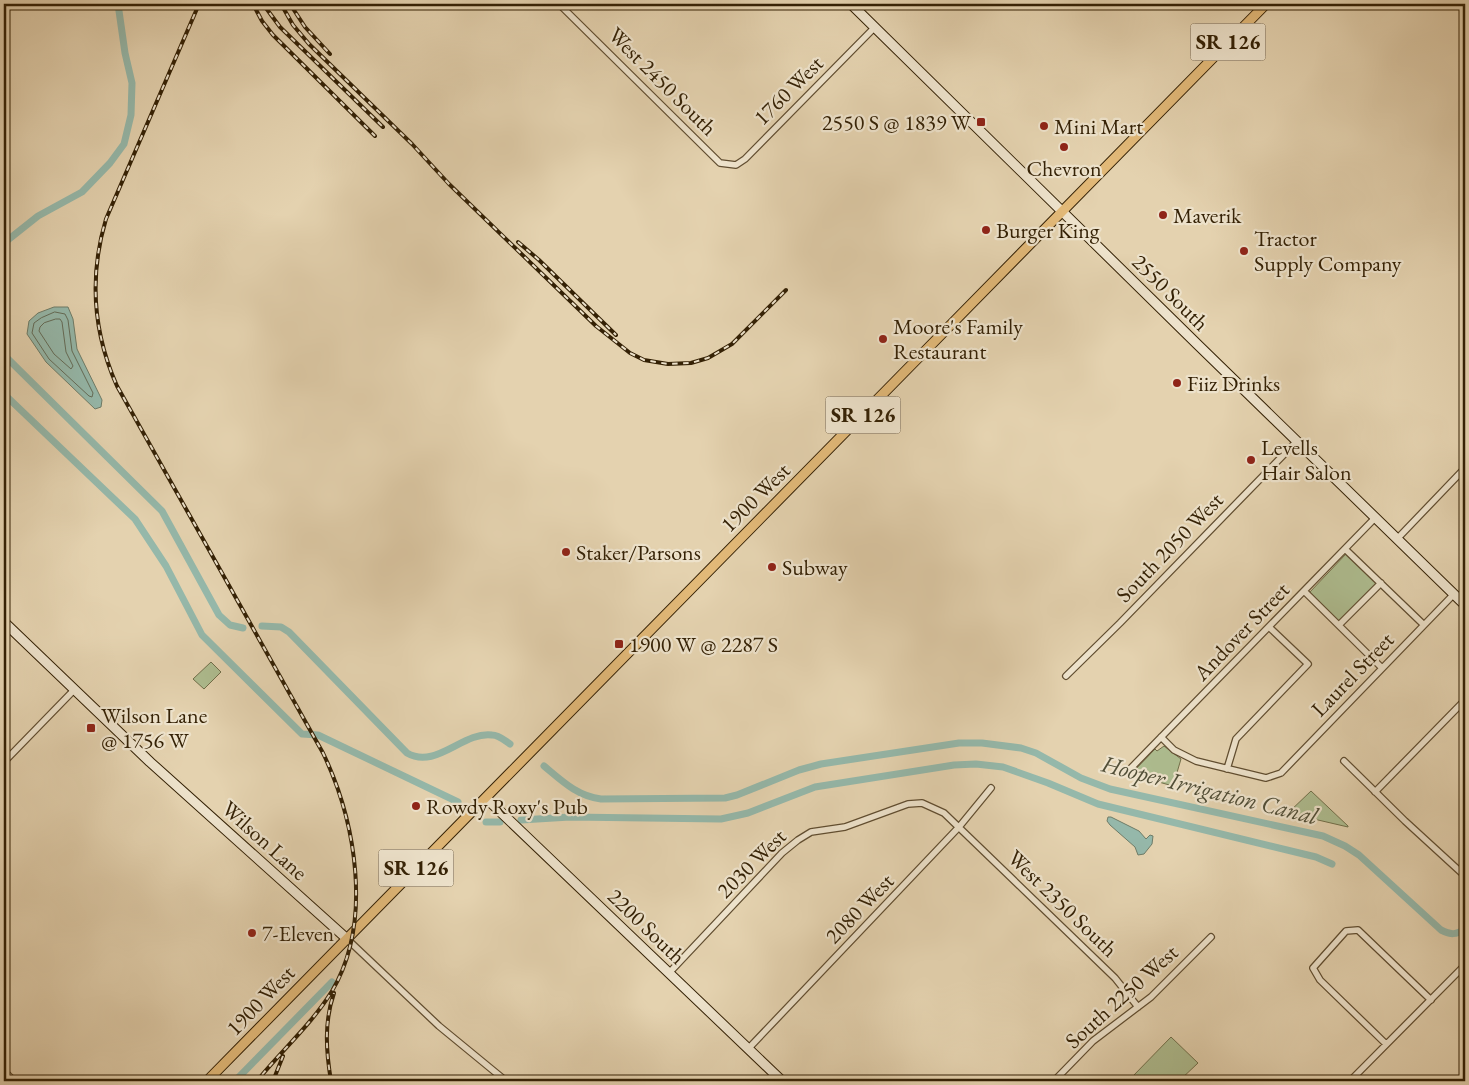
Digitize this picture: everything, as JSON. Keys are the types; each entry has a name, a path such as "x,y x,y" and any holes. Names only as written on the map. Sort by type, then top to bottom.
{"main road":[{"name":"1900 West","path":"207,1081 1266,4"}],"street":[{"name":"West 2450 South","path":"559,4 720,163"},
{"name":"2550 South","path":"852,4 1465,605"},
{"name":"1760 West","path":"720,163 736,165 745,159 875,27"},
{"name":"South 2050 West","path":"1066,676 1297,441"},
{"path":"1397,538 1465,468"},
{"name":"Andover Street","path":"1131,768 1375,518"},
{"path":"1345,549 1424,625"},
{"path":"1339,625 1381,583"},
{"path":"1304,590 1382,668"},
{"name":"Laurel Street","path":"1227,769 1266,778 1274,777 1281,773 1454,594"},
{"name":"Wilson Lane","path":"4,622 74,690 346,938 439,1026 506,1081"},
{"path":"1161,737 1174,750 1184,756 1227,769 1236,739 1308,664 1269,627"},
{"path":"4,762 74,690"},
{"path":"1375,792 1465,700"},
{"path":"1344,761 1465,876"},
{"name":"2080 West","path":"748,1049 959,827 991,788"},
{"name":"2200 South","path":"486,798 782,1081"},
{"name":"2030 West","path":"669,973 782,853 811,832 845,827 908,804 922,803 944,813 959,827"},
{"name":"West 2350 South","path":"959,827 1115,978 1138,1007"},
{"path":"1386,1044 1320,980 1312,968 1346,931 1358,930 1431,1000"},
{"name":"South 2250 West","path":"1054,1081 1093,1041 1151,997 1211,937"},
{"path":"1350,1081 1465,965"},
{"path":"4,1071 14,1081"}],"shaded area":[{"path":"1346,554 1377,584 1340,622 1309,593"},
{"path":"211,662 221,672 204,689 193,679"},
{"path":"1164,746 1181,759 1173,786 1123,772 1127,768 1131,772 1134,771 1155,749 1157,751"},
{"path":"1311,791 1348,826 1348,827 1288,813"},
{"path":"1171,1037 1198,1063 1179,1081 1139,1081 1133,1076"}],"water":[{"path":"54,307 68,307 73,319 77,349 102,400 101,407 95,409 46,362 27,334 29,321 38,313"},
{"path":"1108,817 1139,831 1146,839 1150,835 1153,836 1152,844 1144,854 1138,855 1135,847 1110,825 1107,821"}],"waterway":[{"path":"4,243 38,216 82,192 110,163 124,144 131,115 132,83 125,53 118,4"},
{"name":"Hooper Irrigation Canal","path":"4,355 162,511 219,615 230,625 243,628"},
{"path":"4,394 135,519 166,566 202,635 302,734 318,735 458,802"},
{"name":"Hooper Irrigation Canal","path":"262,626 281,627 289,632 407,753 418,757 428,757 481,735 497,736 510,744"},
{"name":"Hooper Irrigation Canal","path":"544,766 577,791 584,795 601,799 725,798 799,770 821,764 959,743 982,743 1021,748 1036,753 1081,778 1110,789 1323,836 1359,855 1441,930 1453,934 1465,929"},
{"path":"521,820 570,817 721,819 748,813 815,787 954,765 976,764 1003,767 1098,804 1316,857 1332,864"},
{"path":"486,822 500,822"},
{"path":"235,1081 332,982"}],"railway":[{"path":"199,4 106,219 97,262 96,304 103,345 117,386 323,753 335,780 351,840 356,904 353,934 345,964 324,1003 257,1081"},
{"path":"253,4 262,21 273,35 375,136"},
{"path":"263,4 280,27 383,127"},
{"path":"281,4 293,25 309,44 412,144 449,184 596,326 630,353 644,360 668,364 691,363 708,358 732,344 786,290"},
{"path":"290,4 305,27 330,54"},
{"path":"518,242 616,335"},
{"path":"331,1081 327,1026 334,993"},
{"path":"273,1081 283,1056"}],"place":[{"name":"2550 S @ 1839 W","path":"981,122"},
{"name":"Mini Mart","path":"1044,126"},
{"name":"Chevron","path":"1064,147"},
{"name":"Maverik","path":"1163,215"},
{"name":"Burger King","path":"986,230"},
{"name":"Tractor Supply Company","path":"1244,251"},
{"name":"Moore's Family Restaurant","path":"883,339"},
{"name":"Fiiz Drinks","path":"1177,383"},
{"name":"Levells Hair Salon","path":"1251,460"},
{"name":"Staker/Parsons","path":"566,552"},
{"name":"Subway","path":"772,567"},
{"name":"1900 W @ 2287 S","path":"619,644"},
{"name":"Wilson Lane @ 1756 W","path":"91,728"},
{"name":"Rowdy Roxy's Pub","path":"416,806"},
{"name":"7-Eleven","path":"252,933"}]}
